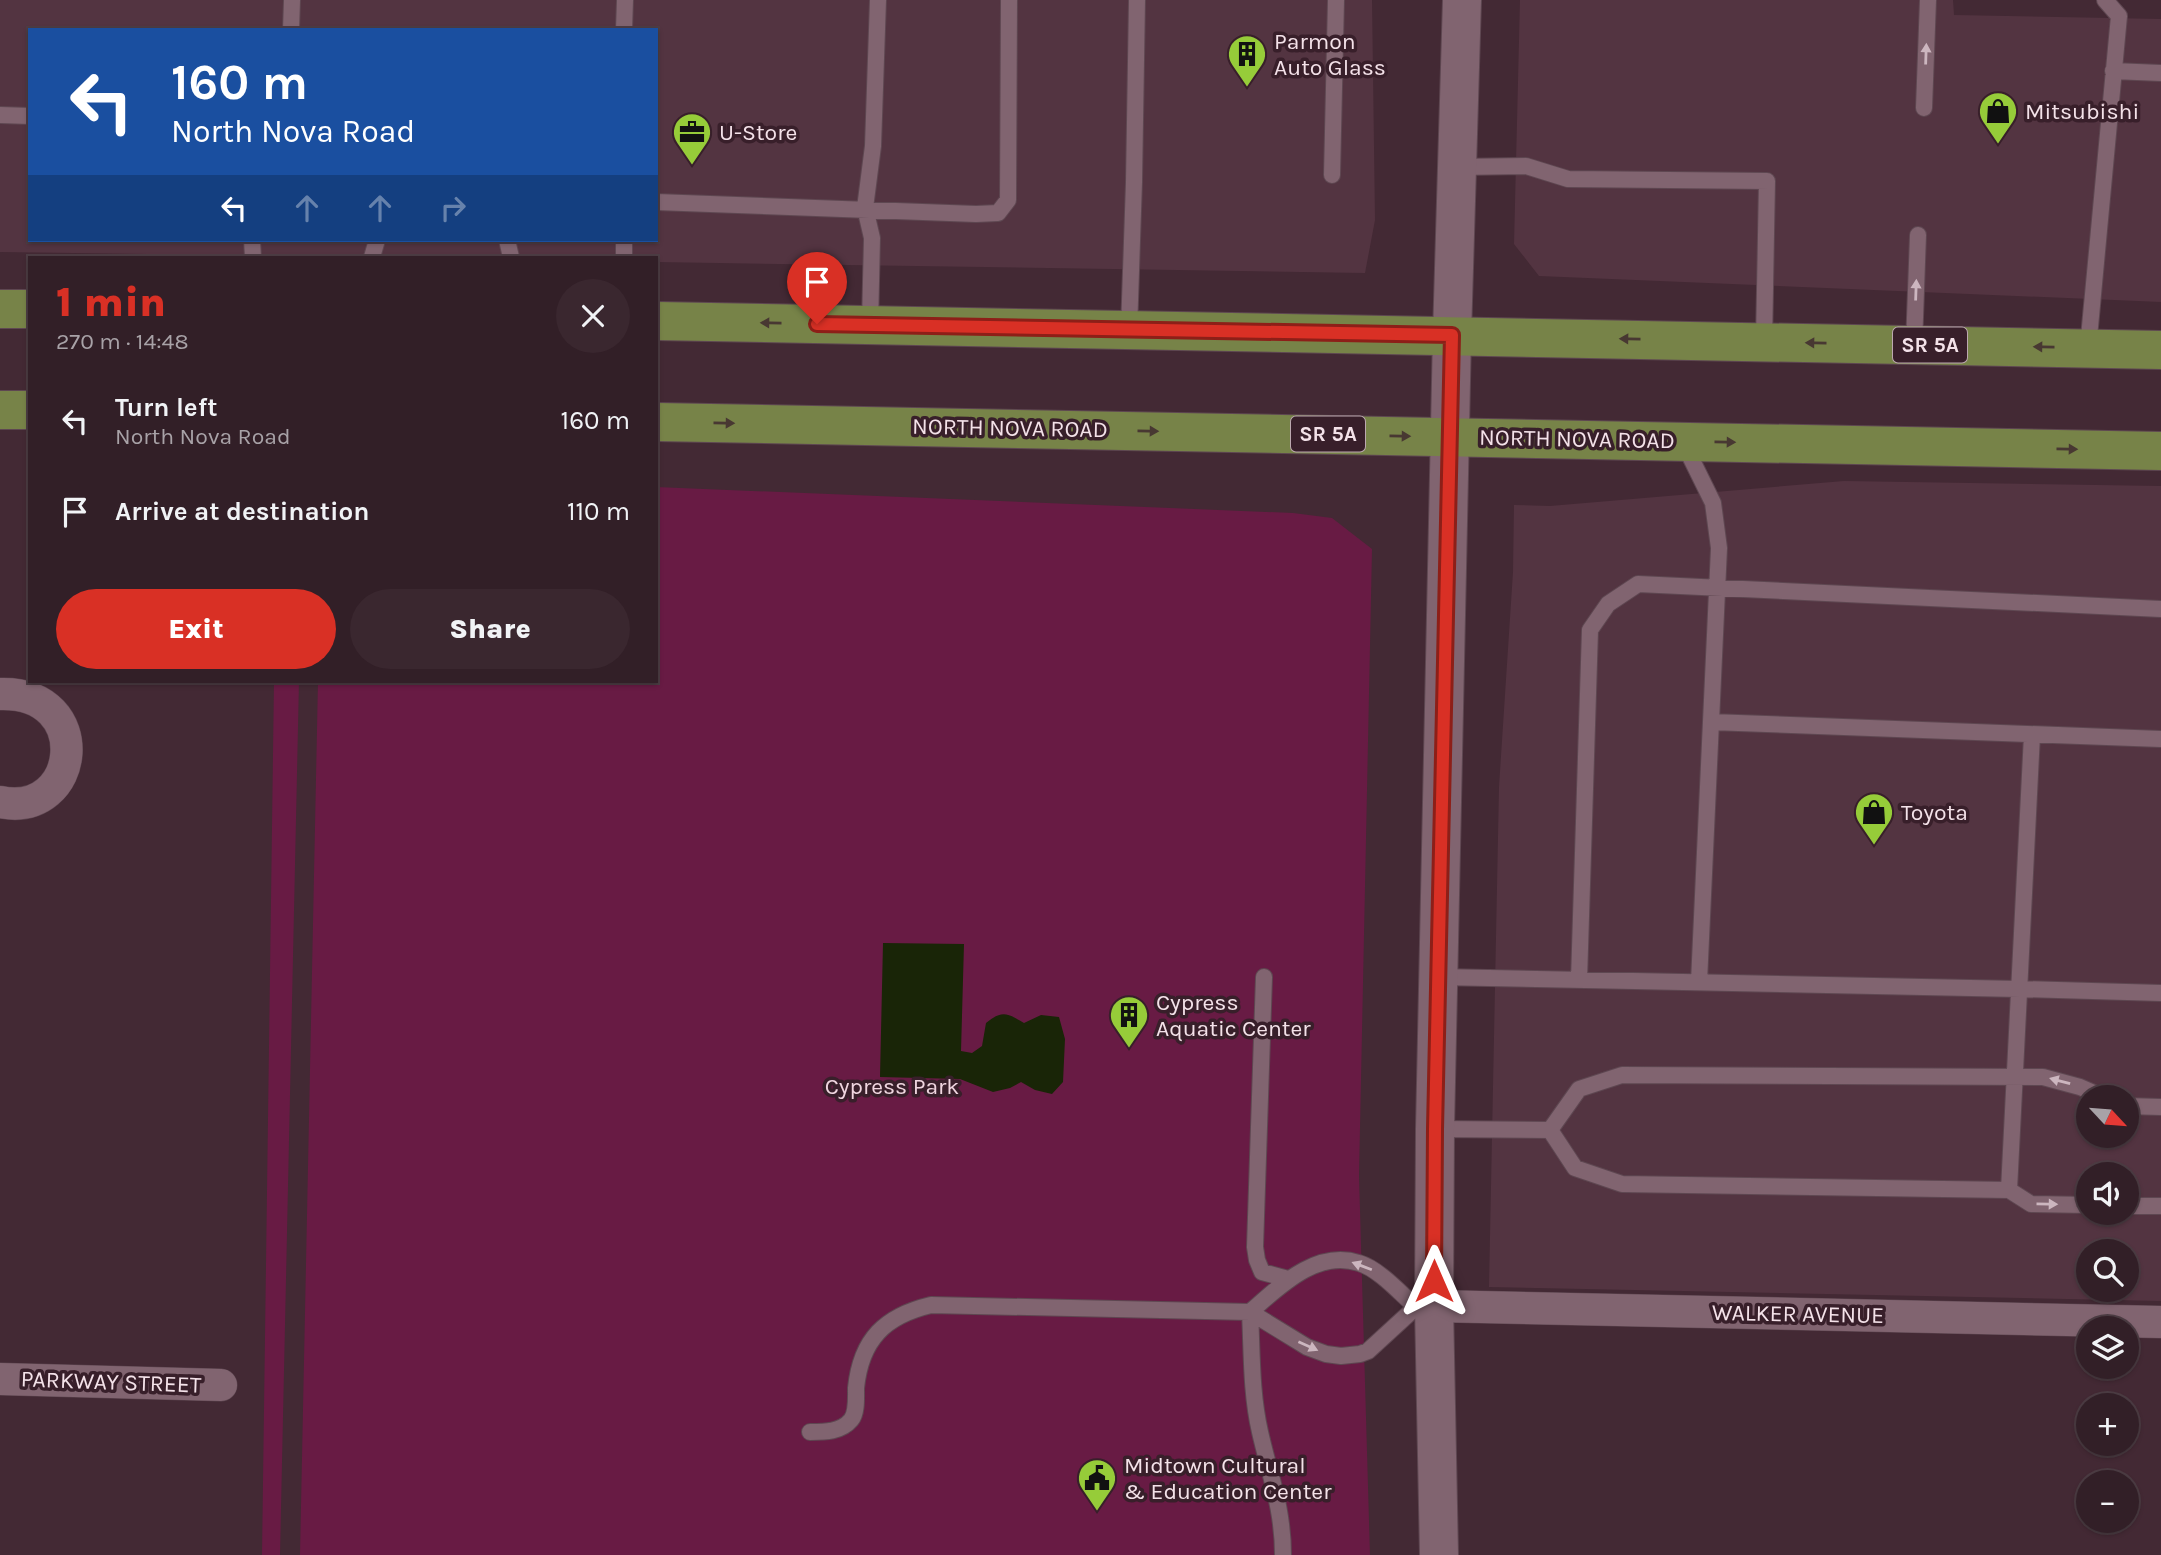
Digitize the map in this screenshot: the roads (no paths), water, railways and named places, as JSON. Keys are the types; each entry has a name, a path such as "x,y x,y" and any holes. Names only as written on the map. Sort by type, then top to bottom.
{"main road":[{"path":"1439,1555 1425,1306 1435,1129 1462,0"},
{"path":"0,309 28,309"},
{"name":"SR 5A","path":"658,321 2161,350"},
{"path":"0,410 28,410"},
{"name":"NORTH NOVA ROAD","path":"658,422 2161,451"}],"street":[{"path":"0,694 20,696 38,702 53,712 63,727 67,741 67,758 58,779 46,793 30,803 0,802"},
{"name":"WALKER AVENUE","path":"1425,1306 2161,1322"},
{"name":"PARKWAY STREET","path":"0,1379 222,1385"}],"lane":[{"path":"291,28 292,0"},
{"path":"624,28 625,0"},
{"path":"870,325 872,238 865,208 873,146 878,0"},
{"path":"658,202 998,213 1008,200 1009,0"},
{"path":"1129,330 1137,0"},
{"path":"1332,176 1336,0"},
{"path":"1924,108 1928,0"},
{"path":"2088,348 2119,16 2105,0"},
{"path":"2113,71 2161,73"},
{"path":"0,115 28,116"},
{"path":"1457,167 1526,166 1567,179 1767,181 1764,342"},
{"path":"1914,345 1918,235"},
{"path":"1683,442 1713,503 1719,548 1699,982"},
{"path":"1579,980 1590,630 1608,604 1638,584 2161,609"},
{"path":"1711,722 2161,739"},
{"path":"2009,1190 2032,735"},
{"path":"1264,977 1256,1260 1262,1272 1288,1279"},
{"path":"1438,977 2161,993"},
{"path":"1550,1130 1579,1089 1622,1075 2043,1077 2076,1086"},
{"path":"2139,1106 2161,1107"},
{"path":"1435,1129 1550,1130"},
{"path":"1550,1130 1575,1168 1622,1184 2009,1190 2031,1203 2076,1205"},
{"path":"2139,1206 2161,1206"},
{"path":"810,1433 834,1431 849,1423 854,1416 857,1378 865,1350 878,1331 909,1310 931,1305 1250,1312 1307,1347 1326,1354 1350,1355 1368,1351 1376,1346 1425,1306 1360,1263 1341,1261 1322,1264 1288,1279 1250,1312"},
{"path":"1250,1312 1255,1397 1260,1430 1279,1505 1283,1528 1283,1555"}],"place":[{"name":"Parmon Auto Glass","path":"1247,88"},
{"name":"Mitsubishi","path":"1998,145"},
{"name":"U-Store","path":"692,166"},
{"name":"Toyota","path":"1874,846"},
{"name":"Cypress Aquatic Center","path":"1129,1049"},
{"name":"Midtown Cultural & Education Center","path":"1097,1512"}],"park label":[{"name":"Cypress Park","path":"892,1086"}]}
